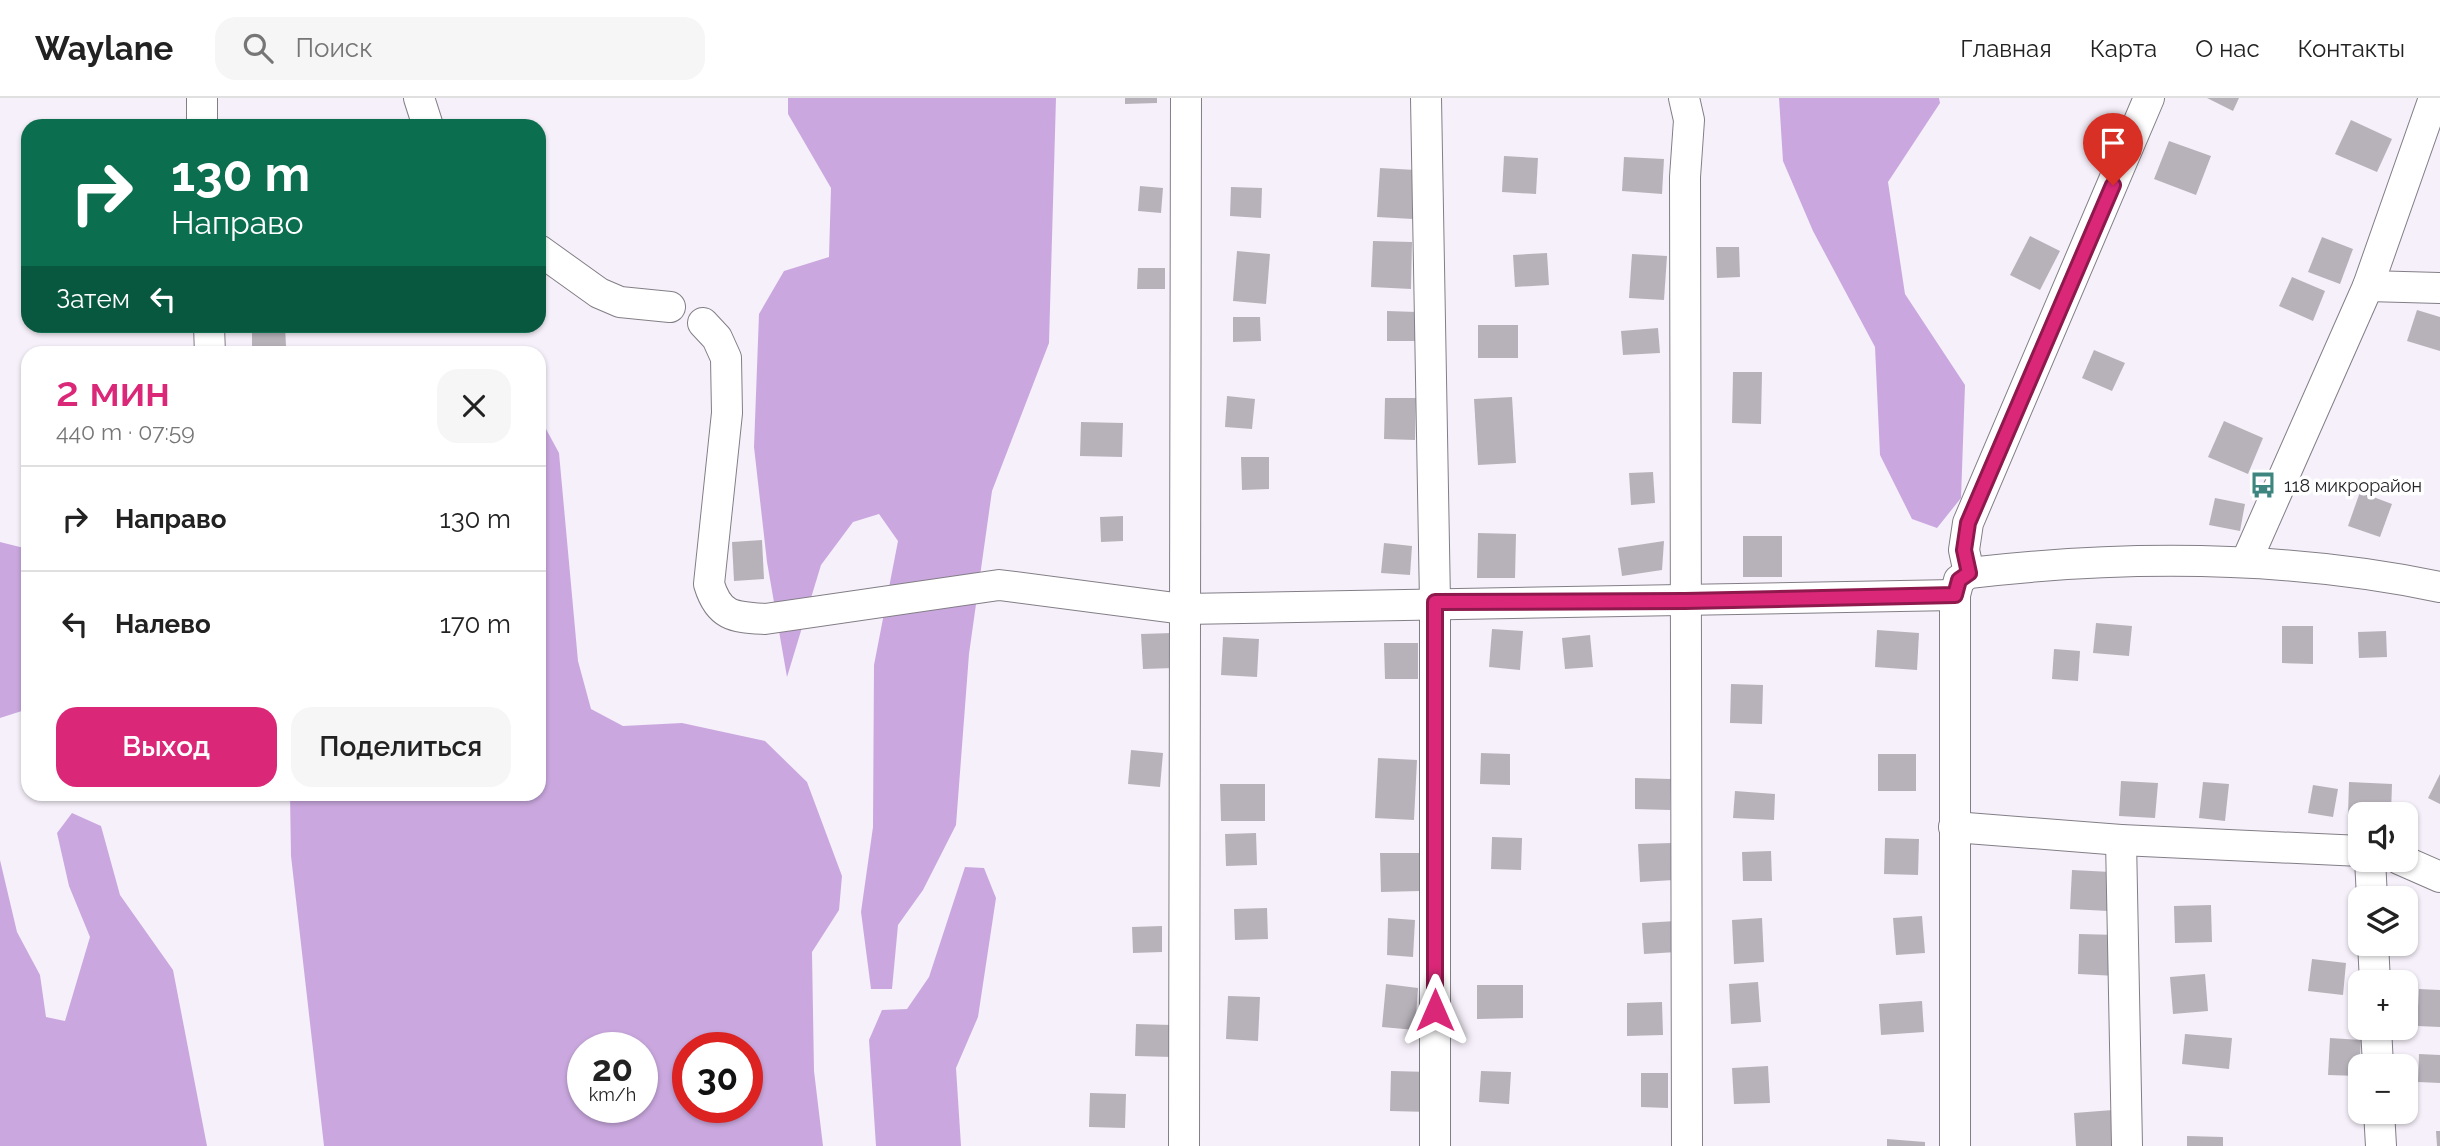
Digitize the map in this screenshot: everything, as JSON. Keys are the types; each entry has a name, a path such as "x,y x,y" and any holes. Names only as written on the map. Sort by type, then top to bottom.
{"street":[{"path":"202,98 202,119"},
{"path":"419,98 426,119"},
{"path":"1184,1146 1186,98"},
{"path":"1426,98 1435,602 1435,1146"},
{"path":"1684,98 1689,120 1685,177 1687,1146"},
{"path":"1955,1146 1954,827 1962,584 1968,523 2149,98"},
{"path":"2246,562 2368,286 2434,98"},
{"path":"546,255 599,293 620,302 670,307"},
{"path":"2368,286 2440,288"},
{"path":"703,323 717,338 726,358 727,413 709,584 715,601 723,610 736,617 765,618 999,585 1183,609 1435,602 1685,601 1962,584 2055,563 2246,562 2398,578 2440,587"},
{"path":"1954,827 2121,840 2348,850"},
{"path":"2121,840 2127,1146"},
{"path":"2418,867 2440,877"},
{"path":"2380,1124 2381,1146"}],"shaded area":[{"path":"788,98 1056,98 1049,343 992,491 969,654 956,825 923,890 898,925 892,989 871,989 861,912 873,827 874,665 898,541 879,514 853,522 821,565 787,677 767,562 754,447 759,314 784,271 829,257 831,188 788,114"},
{"path":"1779,98 1939,98 1940,103 1888,182 1905,294 1965,385 1961,498 1937,528 1912,519 1880,455 1875,347 1813,231 1783,161"},
{"path":"546,429 559,453 578,661 591,709 623,726 682,723 765,741 807,782 842,876 839,910 812,952 814,1071 823,1146 324,1146 291,856 290,801 546,801"},
{"path":"0,542 21,547 21,711 0,718"},
{"path":"72,813 101,826 120,895 173,970 207,1146 0,1146 0,860 17,932 40,975 46,1017 65,1021 90,937 69,886 57,833"},
{"path":"965,867 984,868 996,898 978,1017 956,1068 961,1146 876,1146 869,1040 882,1010 907,1009 929,977"}],"building":[{"path":"1125,98 1157,98 1157,103 1125,104"},
{"path":"2207,98 2239,98 2233,111"},
{"path":"2351,120 2392,139 2377,172 2335,154"},
{"path":"2169,141 2211,156 2196,195 2154,179"},
{"path":"1504,156 1538,158 1536,194 1502,192"},
{"path":"1624,157 1664,159 1662,194 1622,191"},
{"path":"1380,168 1416,170 1413,219 1377,217"},
{"path":"1140,186 1163,188 1161,213 1138,211"},
{"path":"1231,187 1262,188 1261,218 1230,216"},
{"path":"2030,236 2060,251 2040,290 2010,275"},
{"path":"2322,237 2353,249 2340,284 2308,272"},
{"path":"1373,241 1412,242 1411,289 1371,287"},
{"path":"1716,247 1739,247 1740,277 1717,278"},
{"path":"1237,251 1270,254 1266,304 1233,301"},
{"path":"1547,253 1549,285 1515,287 1513,255"},
{"path":"1632,254 1667,256 1664,300 1629,298"},
{"path":"1138,268 1165,268 1165,289 1137,289"},
{"path":"2292,277 2325,291 2313,321 2279,306"},
{"path":"2417,310 2440,317 2440,351 2407,341"},
{"path":"1387,311 1417,312 1416,341 1387,341"},
{"path":"1233,317 1260,317 1261,341 1233,342"},
{"path":"1478,325 1518,325 1518,358 1478,358"},
{"path":"1658,328 1660,353 1623,355 1621,331"},
{"path":"252,333 285,333 286,346 252,346"},
{"path":"2094,350 2125,363 2112,391 2082,378"},
{"path":"1733,372 1762,372 1761,424 1732,423"},
{"path":"1227,396 1255,399 1252,429 1225,427"},
{"path":"1512,397 1516,463 1478,465 1474,399"},
{"path":"1385,398 1416,398 1415,440 1384,439"},
{"path":"2224,421 2263,438 2248,474 2208,457"},
{"path":"1081,422 1123,423 1122,457 1080,456"},
{"path":"1241,457 1269,457 1269,489 1242,490"},
{"path":"1653,472 1655,503 1631,505 1629,473"},
{"path":"2360,492 2392,504 2380,537 2348,526"},
{"path":"2215,498 2245,504 2240,531 2209,525"},
{"path":"1123,516 1123,541 1101,542 1100,517"},
{"path":"1478,533 1516,534 1515,578 1477,578"},
{"path":"1743,536 1782,536 1782,577 1743,577"},
{"path":"762,540 764,579 734,581 732,542"},
{"path":"1664,541 1662,570 1622,576 1618,548"},
{"path":"1384,543 1412,546 1410,575 1381,573"},
{"path":"2096,623 2132,626 2129,656 2093,653"},
{"path":"2282,626 2313,626 2313,664 2282,663"},
{"path":"1492,629 1523,631 1520,670 1489,667"},
{"path":"1877,630 1919,633 1917,670 1875,667"},
{"path":"2386,631 2387,657 2359,658 2358,632"},
{"path":"1172,633 1174,668 1143,669 1141,634"},
{"path":"1590,635 1593,667 1565,669 1562,638"},
{"path":"1223,637 1259,639 1257,677 1221,675"},
{"path":"1384,643 1418,643 1418,679 1385,679"},
{"path":"2054,649 2080,651 2078,681 2052,679"},
{"path":"1731,684 1763,685 1762,724 1730,723"},
{"path":"1131,750 1163,753 1160,787 1128,784"},
{"path":"1481,753 1510,754 1510,785 1480,784"},
{"path":"1878,754 1916,754 1916,791 1878,791"},
{"path":"1378,758 1417,760 1414,820 1375,818"},
{"path":"2440,774 2440,804 2428,798"},
{"path":"1635,778 1671,779 1670,810 1635,809"},
{"path":"2121,781 2158,783 2155,818 2119,816"},
{"path":"2203,782 2229,784 2225,821 2199,818"},
{"path":"2349,782 2392,784 2391,802 2348,802"},
{"path":"1220,784 1265,784 1265,821 1221,821"},
{"path":"2313,785 2338,789 2333,817 2308,813"},
{"path":"1735,791 1775,794 1774,820 1733,818"},
{"path":"1256,833 1257,865 1226,866 1225,834"},
{"path":"1492,837 1522,838 1521,870 1491,869"},
{"path":"1885,838 1919,839 1918,875 1884,874"},
{"path":"1672,843 1674,880 1640,882 1638,844"},
{"path":"1771,851 1772,881 1743,881 1742,852"},
{"path":"1380,853 1420,853 1420,891 1381,892"},
{"path":"2072,870 2111,872 2108,911 2070,909"},
{"path":"2211,905 2212,942 2175,943 2174,906"},
{"path":"1267,908 1268,939 1235,940 1234,909"},
{"path":"1922,916 1925,953 1896,955 1893,918"},
{"path":"1388,918 1415,920 1413,957 1387,955"},
{"path":"1762,918 1764,962 1734,964 1732,920"},
{"path":"1676,921 1677,952 1644,954 1642,923"},
{"path":"1162,926 1162,952 1133,953 1132,927"},
{"path":"2079,934 2118,935 2116,976 2078,974"},
{"path":"2312,959 2346,963 2343,995 2308,991"},
{"path":"2205,974 2208,1011 2173,1014 2170,977"},
{"path":"1758,982 1761,1022 1731,1024 1729,984"},
{"path":"1386,984 1418,988 1415,1030 1382,1027"},
{"path":"1477,985 1523,985 1523,1018 1477,1019"},
{"path":"2419,989 2440,990 2440,1027 2418,1026"},
{"path":"1228,996 1260,997 1258,1041 1226,1039"},
{"path":"1922,1001 1924,1032 1881,1035 1879,1004"},
{"path":"1662,1002 1663,1035 1627,1036 1627,1003"},
{"path":"1136,1024 1172,1025 1172,1057 1135,1056"},
{"path":"2185,1034 2232,1038 2229,1069 2182,1064"},
{"path":"2330,1038 2361,1040 2360,1054 2348,1054 2348,1076 2328,1075"},
{"path":"2419,1054 2440,1055 2440,1083 2418,1082"},
{"path":"1768,1066 1770,1103 1734,1104 1732,1068"},
{"path":"1391,1071 1430,1072 1429,1112 1390,1111"},
{"path":"1481,1071 1511,1072 1509,1104 1479,1102"},
{"path":"1641,1073 1668,1073 1668,1108 1641,1107"},
{"path":"1090,1093 1126,1094 1125,1128 1089,1127"},
{"path":"2113,1110 2115,1146 2076,1146 2074,1113"},
{"path":"2436,1131 2440,1131 2440,1146 2437,1146"},
{"path":"2187,1136 2223,1137 2223,1146 2187,1146"},
{"path":"1887,1139 1925,1142 1925,1146 1887,1146"}],"place":[{"name":"118 микрорайон","path":"2263,485"}],"route":[{"path":"1435,1010 1435,602 1685,601 1955,595 1959,580 1969,573 1964,550 1968,523 2113,185"}]}
